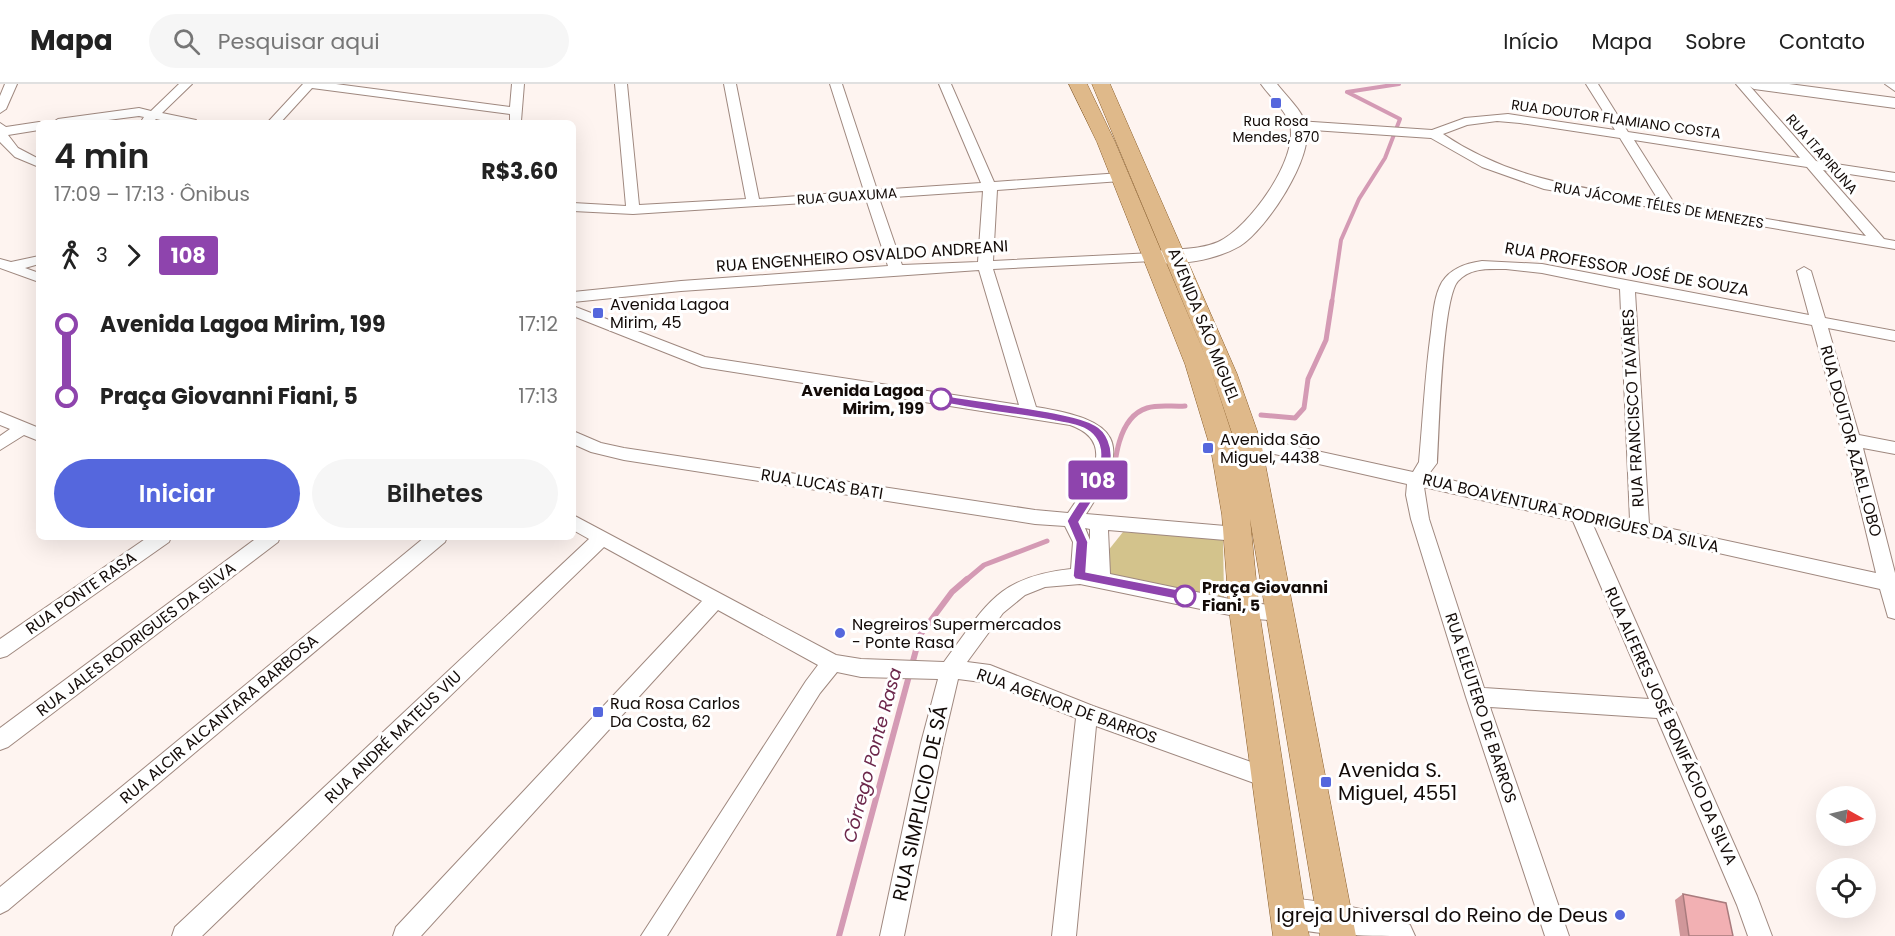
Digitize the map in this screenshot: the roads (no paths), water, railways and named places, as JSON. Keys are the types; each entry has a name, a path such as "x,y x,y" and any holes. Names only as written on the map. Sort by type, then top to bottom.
{"main road":[{"name":"AVENIDA SÃO MIGUEL","path":"1077,84 1120,177 1164,257 1236,403 1248,442 1337,927"},
{"name":"AVENIDA SÃO MIGUEL","path":"1101,84 1164,257 1224,450 1238,534 1244,610 1290,925"},
{"path":"1164,257 1206,253 1235,241 1244,234 1290,167 1297,148 1298,125 1269,84"},
{"path":"1754,84 1895,103"},
{"path":"1290,925 1337,927 1399,936"}],"street":[{"path":"0,109 11,84"},
{"path":"147,120 186,84"},
{"path":"276,120 309,84 515,117 518,85 535,84"},
{"path":"621,84 633,210"},
{"path":"730,84 753,203"},
{"path":"836,84 896,270"},
{"path":"945,84 990,188 985,266 1029,412"},
{"path":"1592,84 1670,208"},
{"name":"RUA ITAPIRUNA","path":"1742,84 1880,243"},
{"path":"1891,84 1895,87"},
{"path":"80,120 139,112 154,113 181,120"},
{"name":"RUA DOUTOR FLAMIANO COSTA","path":"1298,125 1434,134 1452,124 1478,117 1497,117 1625,134 1895,177"},
{"path":"36,126 0,130 15,152 36,162"},
{"name":"RUA JÁCOME TÉLES DE MENEZES","path":"1434,134 1483,162 1507,173 1544,185 1895,245"},
{"name":"RUA GUAXUMA","path":"576,207 633,210 990,188 1120,177"},
{"name":"RUA ENGENHEIRO OSVALDO ANDREANI","path":"576,297 681,286 896,270 1164,257"},
{"path":"4,265 36,260"},
{"path":"4,265 36,277"},
{"name":"RUA PROFESSOR JOSÉ DE SOUZA","path":"1416,478 1428,463 1446,285 1457,274 1468,268 1505,265 1895,336"},
{"name":"RUA DOUTOR AZAEL LOBO","path":"1804,271 1891,584 1895,611"},
{"name":"RUA FRANCISCO TAVARES","path":"1627,286 1640,530"},
{"path":"576,312 702,362 1029,412 1077,422 1093,428 1101,437 1106,449 1105,462 1098,481 1072,521 1082,542 1080,576"},
{"path":"0,418 31,431"},
{"path":"0,444 31,431"},
{"name":"RUA LUCAS BATI","path":"576,438 597,448 624,454 1072,521 1238,534"},
{"path":"1852,440 1895,448"},
{"name":"RUA BOAVENTURA RODRIGUES DA SILVA","path":"1248,442 1891,584"},
{"name":"RUA ELEUTERO DE BARROS","path":"1416,478 1415,496 1420,519 1476,698 1557,936"},
{"name":"RUA ALFERES JOSÉ BONIFÁCIO DA SILVA","path":"1580,516 1749,904 1760,936"},
{"path":"1099,523 1101,579"},
{"name":"RUA AGENOR DE BARROS","path":"576,524 714,601 832,663 861,668 943,670 990,674 1087,713 1268,778"},
{"name":"RUA ANDRÉ MATEUS VIU","path":"184,936 602,538"},
{"name":"RUA PONTE RASA","path":"0,650 158,540"},
{"name":"RUA JALES RODRIGUES DA SILVA","path":"0,740 268,540"},
{"name":"RUA ALCIR ALCANTARA BARBOSA","path":"0,902 434,540"},
{"path":"943,670 996,607 1018,590 1043,579 1080,576 1101,579 1244,610 1280,613"},
{"path":"405,936 714,601"},
{"path":"653,936 813,687 832,663"},
{"name":"RUA SIMPLICIO DE SÁ","path":"892,936 932,743 943,670"},
{"path":"1476,698 1663,709"},
{"path":"1064,936 1087,713"}],"waterway":[{"name":"Córrego Ponte Rasa","path":"1332,302 1341,240 1359,199 1385,158 1400,119 1347,92 1399,84"},
{"name":"Córrego Ponte Rasa","path":"1261,415 1295,418 1304,408 1308,379 1326,340 1332,301"},
{"name":"Córrego Ponte Rasa","path":"1112,496 1118,446 1128,422 1147,408 1185,406"},
{"name":"Córrego Ponte Rasa","path":"965,581 984,565 1047,541"},
{"name":"Córrego Ponte Rasa","path":"839,936 920,635 952,592 967,579"}],"place":[{"name":"Rua Rosa Mendes, 870","path":"1276,103"},
{"name":"Avenida Lagoa Mirim, 45","path":"598,313"},
{"name":"Avenida Lagoa Mirim, 199","path":"941,399"},
{"name":"Avenida São Miguel, 4438","path":"1208,448"},
{"name":"Praça Giovanni Fiani, 5","path":"1185,596"},
{"name":"Negreiros Supermercados - Ponte Rasa","path":"840,633"},
{"name":"Rua Rosa Carlos Da Costa, 62","path":"598,712"},
{"name":"Avenida S. Miguel, 4551","path":"1326,782"},
{"name":"Igreja Universal do Reino de Deus","path":"1620,915"}]}
